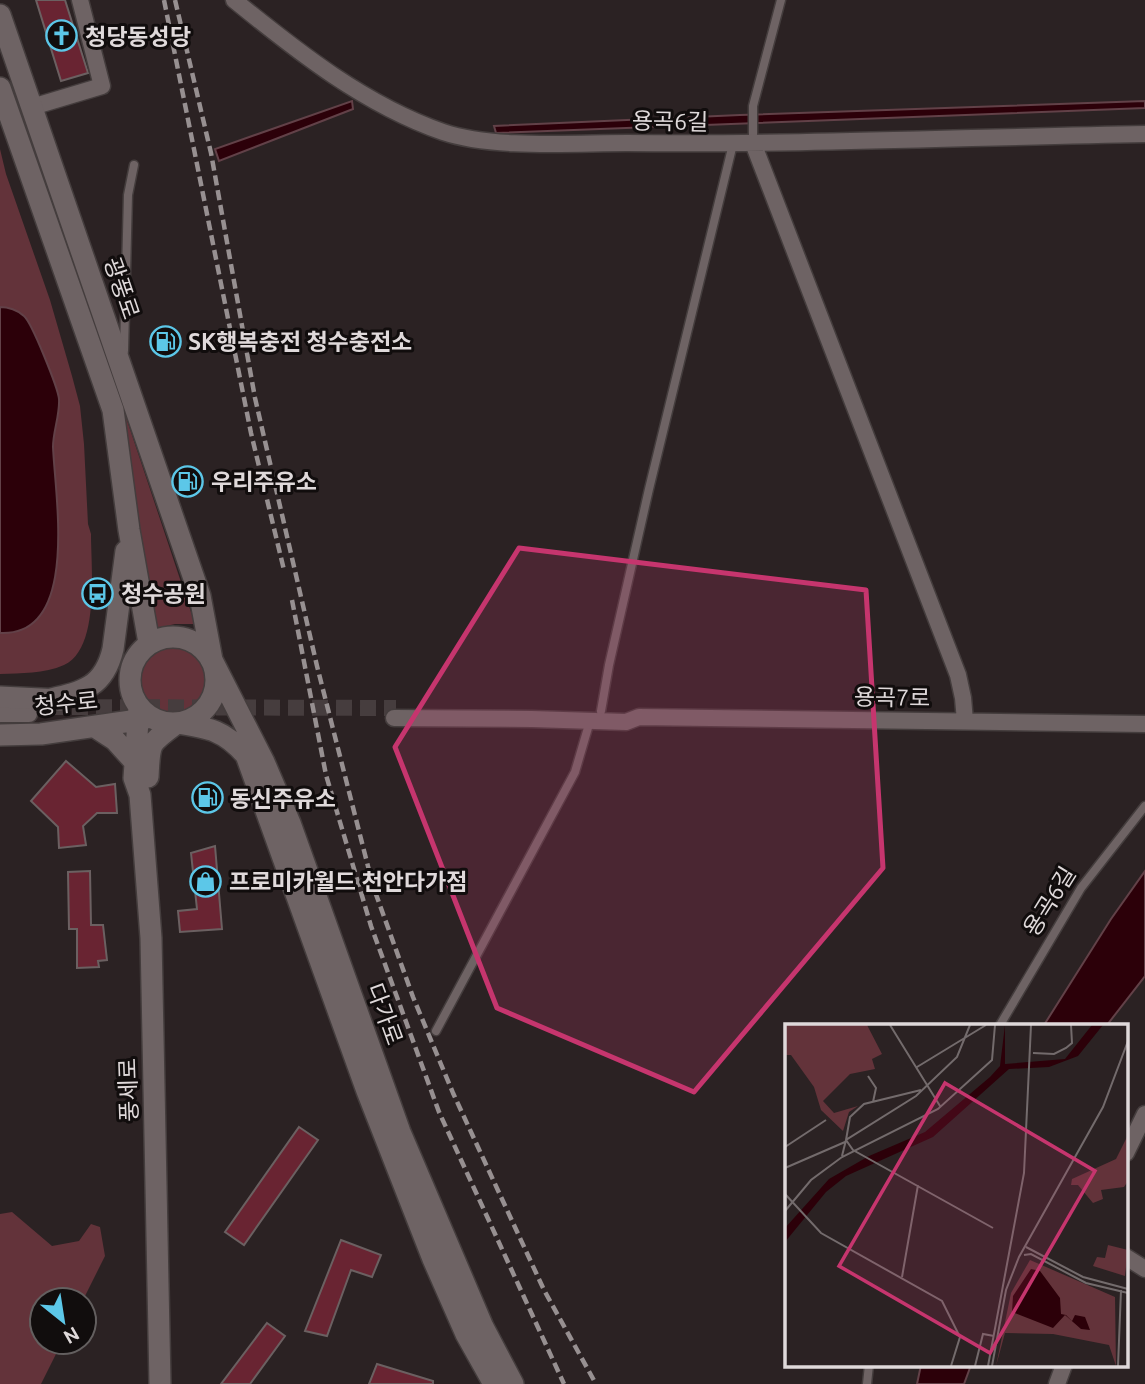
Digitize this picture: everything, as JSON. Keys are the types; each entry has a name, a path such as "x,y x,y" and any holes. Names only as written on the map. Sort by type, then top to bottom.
{"street":[{"path":"32,107 102,86 79,0"},
{"name":"용곡6길","path":"234,0 333,75 385,109 446,133 494,142 733,144 754,138 1145,134"},
{"name":"광풍로","path":"0,15 200,596 212,660"},
{"path":"0,88 113,410 129,530 149,643"},
{"path":"754,138 958,675 965,721"},
{"path":"36,707 81,692 103,675 110,661 129,530"},
{"path":"200,596 254,740"},
{"path":"0,715 94,698 114,684 132,666 138,653 149,643 162,637 184,638 203,648 212,660 216,687 211,701 202,712 177,723 163,722 142,715 131,688 132,666"},
{"name":"다가로","path":"212,660 254,740 289,823 400,1132 483,1327 513,1384"},
{"name":"청수로","path":"0,696 36,707"},
{"path":"0,707 57,705 60,720 41,734"},
{"name":"용곡7로","path":"395,713 595,716 627,711 639,717 1145,724"},
{"name":"청수로","path":"0,735 41,734 95,727 142,715"},
{"name":"풍세로","path":"142,715 134,761 134,778 140,795 151,938 160,1384"},
{"name":"다가로","path":"177,723 220,732 246,755 367,1091 466,1334 494,1384"},
{"name":"풍세로","path":"140,795 148,777 152,742 177,723"},
{"path":"95,727 115,740 134,761"},
{"path":"1128,1149 1145,1114"},
{"path":"1128,1258 1145,1269"},
{"path":"1057,1384 1063,1366"}],"lane":[{"path":"754,138 753,106 781,0"},
{"path":"436,1031 575,772 595,716 733,144"},
{"path":"123,372 128,195 134,165"},
{"name":"용곡6길","path":"1001,1024 1081,888 1145,806"},
{"path":"867,1384 869,1366"}],"highlighted area":[{"path":"519,548 866,590 883,868 694,1092 497,1008 395,747"}],"shaded area":[{"path":"352,101 353,109 219,161 215,149"},
{"path":"1145,101 1145,108 496,133 494,126 740,115"},
{"path":"0,149 6,174 50,300 80,406 88,524 91,534 92,586 88,625 83,643 75,656 64,665 49,670 0,674"},
{"path":"0,307 16,311 28,321 50,370 59,405 53,447 58,528 57,560 52,589 42,613 25,628 0,633"},
{"path":"125,414 195,624 175,624 153,629"},
{"path":"169,645 186,646 196,651 207,666 209,674 209,684 202,701 190,712 170,719 148,711 139,698 136,683 140,667 149,654"},
{"path":"1145,871 1145,976 1108,1024 1045,1024 1111,919"},
{"path":"12,1212 52,1246 79,1241 91,1224 100,1227 105,1256 90,1286 28,1286 28,1356 55,1356 41,1384 0,1384 0,1214"},
{"path":"921,1366 971,1366 964,1384 917,1384"}],"building":[{"name":"청당동성당","path":"36,0 65,0 88,73 61,81"},
{"path":"66,761 96,787 115,784 117,813 97,813 83,826 86,845 59,848 58,827 31,801"},
{"name":"프로미카월드 천안다가점","path":"215,846 222,929 180,932 178,911 197,909 191,853"},
{"path":"90,871 91,925 103,925 107,960 98,961 99,967 77,968 77,929 69,929 68,872"},
{"path":"299,1127 318,1140 244,1245 225,1232"},
{"path":"341,1240 381,1255 372,1277 351,1270 327,1336 305,1331"},
{"path":"267,1323 285,1336 250,1384 221,1384"},
{"path":"377,1364 433,1381 433,1384 369,1384"}],"tunnel":[{"path":"48,707 396,708"}],"railway":[{"path":"164,0 251,433 284,570"},
{"path":"175,0 211,153 255,398 317,666 373,886 413,997 453,1093 544,1290 596,1384"},
{"path":"292,600 326,775 371,926 439,1112 564,1384"}],"place":[{"name":"청당동성당","path":"62,36"},
{"name":"SK행복충전 청수충전소","path":"165,341"},
{"name":"우리주유소","path":"188,481"},
{"name":"청수공원","path":"98,593"},
{"name":"동신주유소","path":"207,798"},
{"name":"프로미카월드 천안다가점","path":"206,881"}]}
